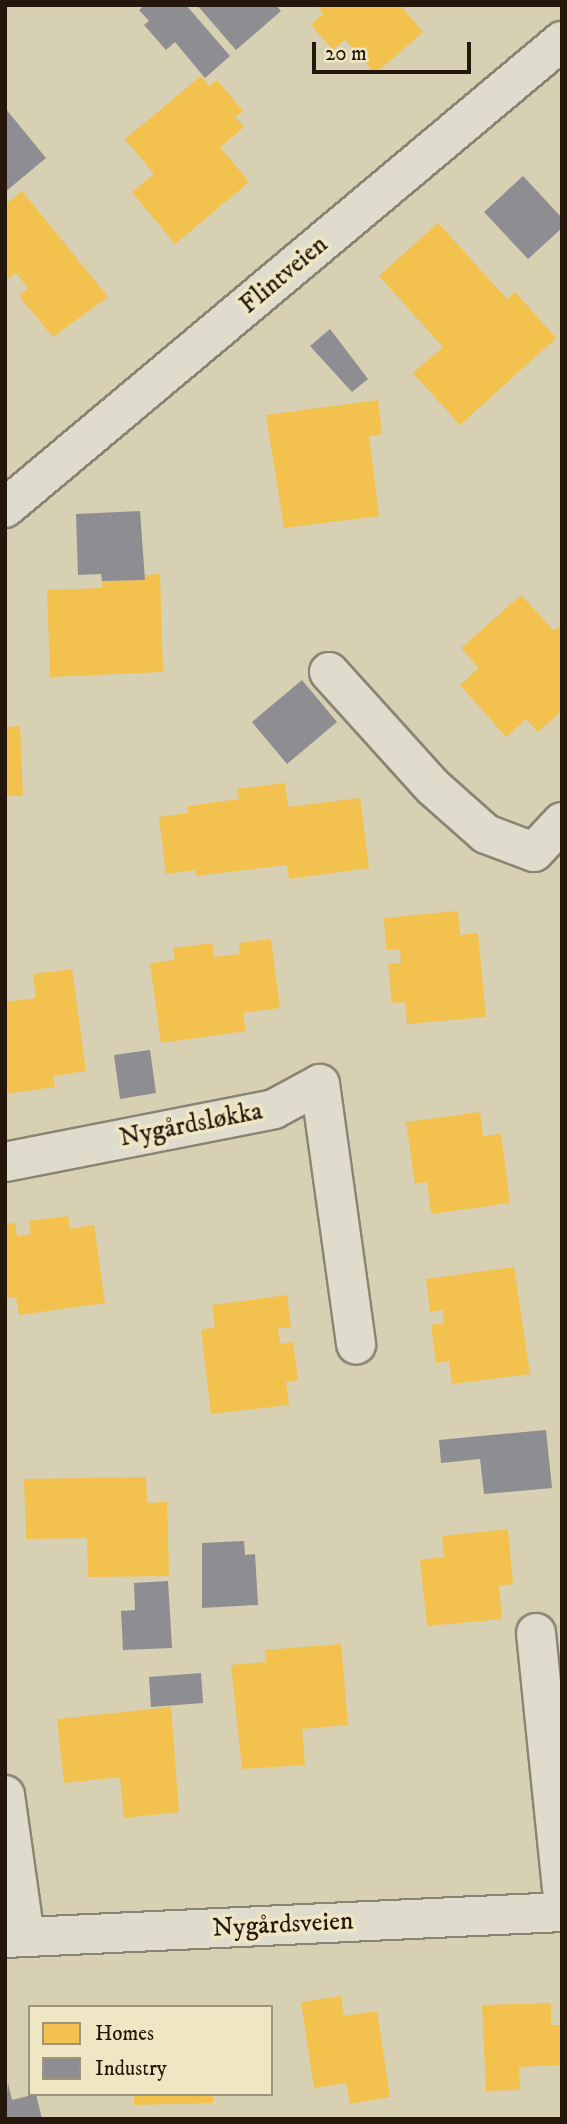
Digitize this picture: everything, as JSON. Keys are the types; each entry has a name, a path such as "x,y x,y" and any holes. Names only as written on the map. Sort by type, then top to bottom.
{"street":[{"name":"Flintveien","path":"5,508 562,41"},
{"path":"329,672 433,787 485,834 534,852 562,822"},
{"name":"Nygårdsløkka","path":"5,1162 274,1109 320,1084 356,1345"},
{"path":"536,1633 562,1889"},
{"path":"5,1795 15,1938"},
{"name":"Nygårdsveien","path":"15,1938 562,1912"}],"building: Homes":[{"path":"316,5 400,5 423,32 375,74 345,39 333,50 311,25 323,14"},
{"path":"201,76 209,86 217,80 243,111 235,117 244,127 220,147 249,182 175,244 132,192 154,174 125,139"},
{"path":"22,191 108,297 53,337 19,296 28,288 16,273 5,281 5,205"},
{"path":"438,223 507,299 515,292 556,338 460,425 413,373 443,347 379,276"},
{"path":"378,400 382,434 369,436 379,516 284,528 266,415"},
{"path":"160,574 163,672 50,677 47,590 102,588 102,581 145,580 145,575"},
{"path":"521,595 554,631 558,627 562,631 562,710 538,732 526,719 506,737 460,685 479,668 461,648"},
{"path":"20,726 23,796 5,796 5,727"},
{"path":"285,783 288,807 360,798 369,868 289,879 287,865 196,876 195,870 166,874 159,817 188,813 187,806 239,799 237,789"},
{"path":"458,911 460,935 478,933 486,1017 407,1024 405,1002 392,1003 388,964 401,963 400,949 386,950 384,918"},
{"path":"271,939 280,1008 243,1013 246,1031 161,1043 150,963 175,960 173,948 212,943 214,957 240,954 239,943"},
{"path":"72,969 86,1071 53,1076 55,1087 5,1094 5,1002 36,998 33,974"},
{"path":"480,1112 483,1136 501,1134 510,1203 431,1214 427,1182 415,1184 406,1122"},
{"path":"68,1216 70,1229 94,1225 105,1303 19,1315 16,1297 5,1298 5,1224 15,1223 17,1236 31,1234 29,1221"},
{"path":"514,1267 530,1374 452,1384 449,1361 436,1363 431,1325 444,1323 443,1310 430,1312 426,1279"},
{"path":"287,1295 291,1327 278,1328 280,1344 293,1342 298,1380 286,1382 289,1405 211,1414 201,1329 215,1328 212,1305"},
{"path":"146,1477 147,1503 167,1502 169,1576 88,1577 87,1538 26,1539 24,1479"},
{"path":"508,1529 513,1584 499,1586 502,1619 427,1626 420,1560 444,1557 442,1536"},
{"path":"341,1644 348,1725 302,1729 305,1765 242,1769 231,1665 266,1662 265,1650"},
{"path":"171,1707 179,1812 124,1818 120,1777 64,1783 57,1719"},
{"path":"341,1996 344,2016 377,2011 390,2097 350,2104 346,2083 314,2088 301,2002"},
{"path":"551,2003 551,2025 562,2025 562,2065 519,2067 520,2090 486,2091 482,2005"},
{"path":"134,2096 213,2096 213,2103 134,2105"}],"building: Industry":[{"path":"145,5 186,5 230,56 205,78 175,42 166,50 144,25 149,21 139,10"},
{"path":"197,5 276,5 281,11 236,50"},
{"path":"5,108 46,158 5,192"},
{"path":"523,176 562,218 562,228 528,259 484,212"},
{"path":"330,329 368,379 352,392 310,346"},
{"path":"140,511 145,580 102,581 101,574 78,575 76,514"},
{"path":"302,680 337,722 287,764 252,722"},
{"path":"150,1050 156,1093 120,1099 114,1055"},
{"path":"546,1430 552,1488 484,1494 480,1459 441,1463 439,1440"},
{"path":"244,1541 245,1555 255,1554 258,1605 202,1608 202,1543"},
{"path":"168,1581 172,1648 123,1650 121,1611 135,1610 134,1583"},
{"path":"201,1673 203,1703 151,1707 149,1677"},
{"path":"8,2083 12,2100 36,2096 42,2119 5,2119"}]}
